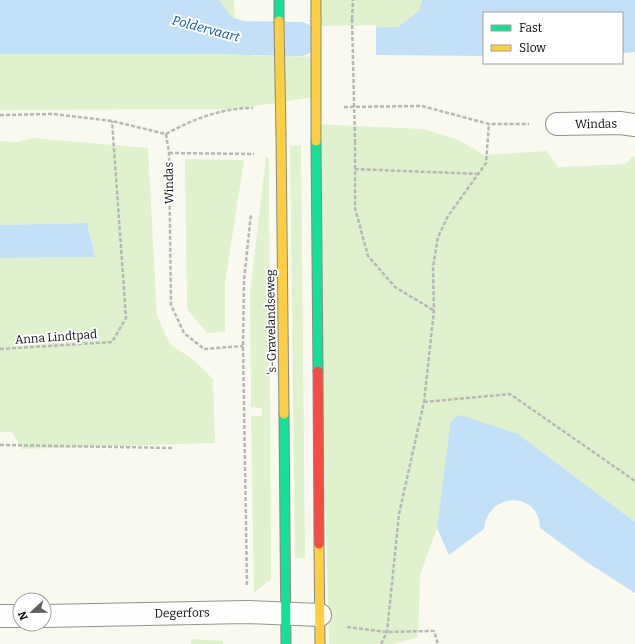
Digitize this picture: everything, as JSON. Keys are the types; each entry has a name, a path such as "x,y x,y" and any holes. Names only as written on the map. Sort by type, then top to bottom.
{"main road":[{"name":"'s-Gravelandseweg","path":"279,0 286,644"},
{"path":"316,0 320,644"}],"street":[{"name":"Windas","path":"557,124 620,123 635,125"},
{"name":"Degerfors","path":"52,616 247,612 320,615"},
{"path":"0,616 12,616"}],"path":[{"path":"353,0 355,208 368,256 395,287 434,310"},
{"path":"336,107 422,106 489,124 557,124"},
{"path":"0,115 54,114 112,121 166,134 187,122 224,111 236,108 259,108"},
{"name":"Anna Lindtpad","path":"0,349 112,342 126,318 112,121"},
{"path":"381,644 387,632 399,514 424,402 434,310 433,267 438,237 448,216 486,163 489,124"},
{"name":"Windas","path":"166,134 169,153 171,305 184,333 204,349 243,346"},
{"path":"169,153 258,154"},
{"path":"355,169 479,174"},
{"name":"'s-Gravelandseweg","path":"247,612 243,346 244,280 252,209"},
{"path":"424,402 510,394 635,481"},
{"path":"0,445 173,448"},
{"path":"320,615 334,625 387,632 434,631 438,644"}],"green space":[{"path":"219,0 234,0 235,22"},
{"path":"310,0 422,0 419,11 398,27 311,28"},
{"path":"0,54 313,54 314,97 237,109 0,110"},
{"path":"315,124 423,129 457,139 484,155 547,151 558,167 625,164 635,155 635,522 518,434 450,425 437,528 420,575 418,637 393,644 329,644"},
{"path":"33,138 148,148 157,316 170,344 195,361 213,379 215,443 22,449 12,432 0,432 0,258 95,257 87,223 0,225 0,141 17,142"},
{"path":"301,145 305,558 295,559 290,146"},
{"path":"266,157 269,158 271,579 254,593 251,416 262,416 262,408 251,407 250,291"},
{"path":"185,159 244,160 225,284 225,332 207,333 187,309"},
{"path":"191,639 223,641 223,644 191,644"}],"water":[{"path":"0,0 219,0 235,22 236,54 0,54"},
{"path":"422,0 635,0 635,52 623,53 623,12 483,12 483,56 285,54 311,28 398,27 419,11"},
{"path":"87,223 95,257 0,258 0,225"},
{"path":"460,415 518,434 635,522 635,593 588,563 540,528 538,516 532,507 523,502 514,500 503,502 494,507 488,516 484,529 449,555 437,528 450,425 454,418"}],"pier":[{"path":"252,21 311,26 376,25 376,57 253,56 251,54 250,23"}],"waterway":[{"name":"Poldervaart","path":"190,24 242,38 300,39"}],"traffic: fast":[{"path":"279,0 279,21"},
{"path":"316,141 318,371"},
{"path":"284,414 286,644"}],"traffic: slow":[{"path":"316,0 316,20"},
{"path":"316,20 316,141"},
{"path":"279,21 281,136"},
{"path":"281,136 284,414"},
{"path":"319,544 320,644"}],"traffic: jam":[{"path":"318,371 319,544"}]}
